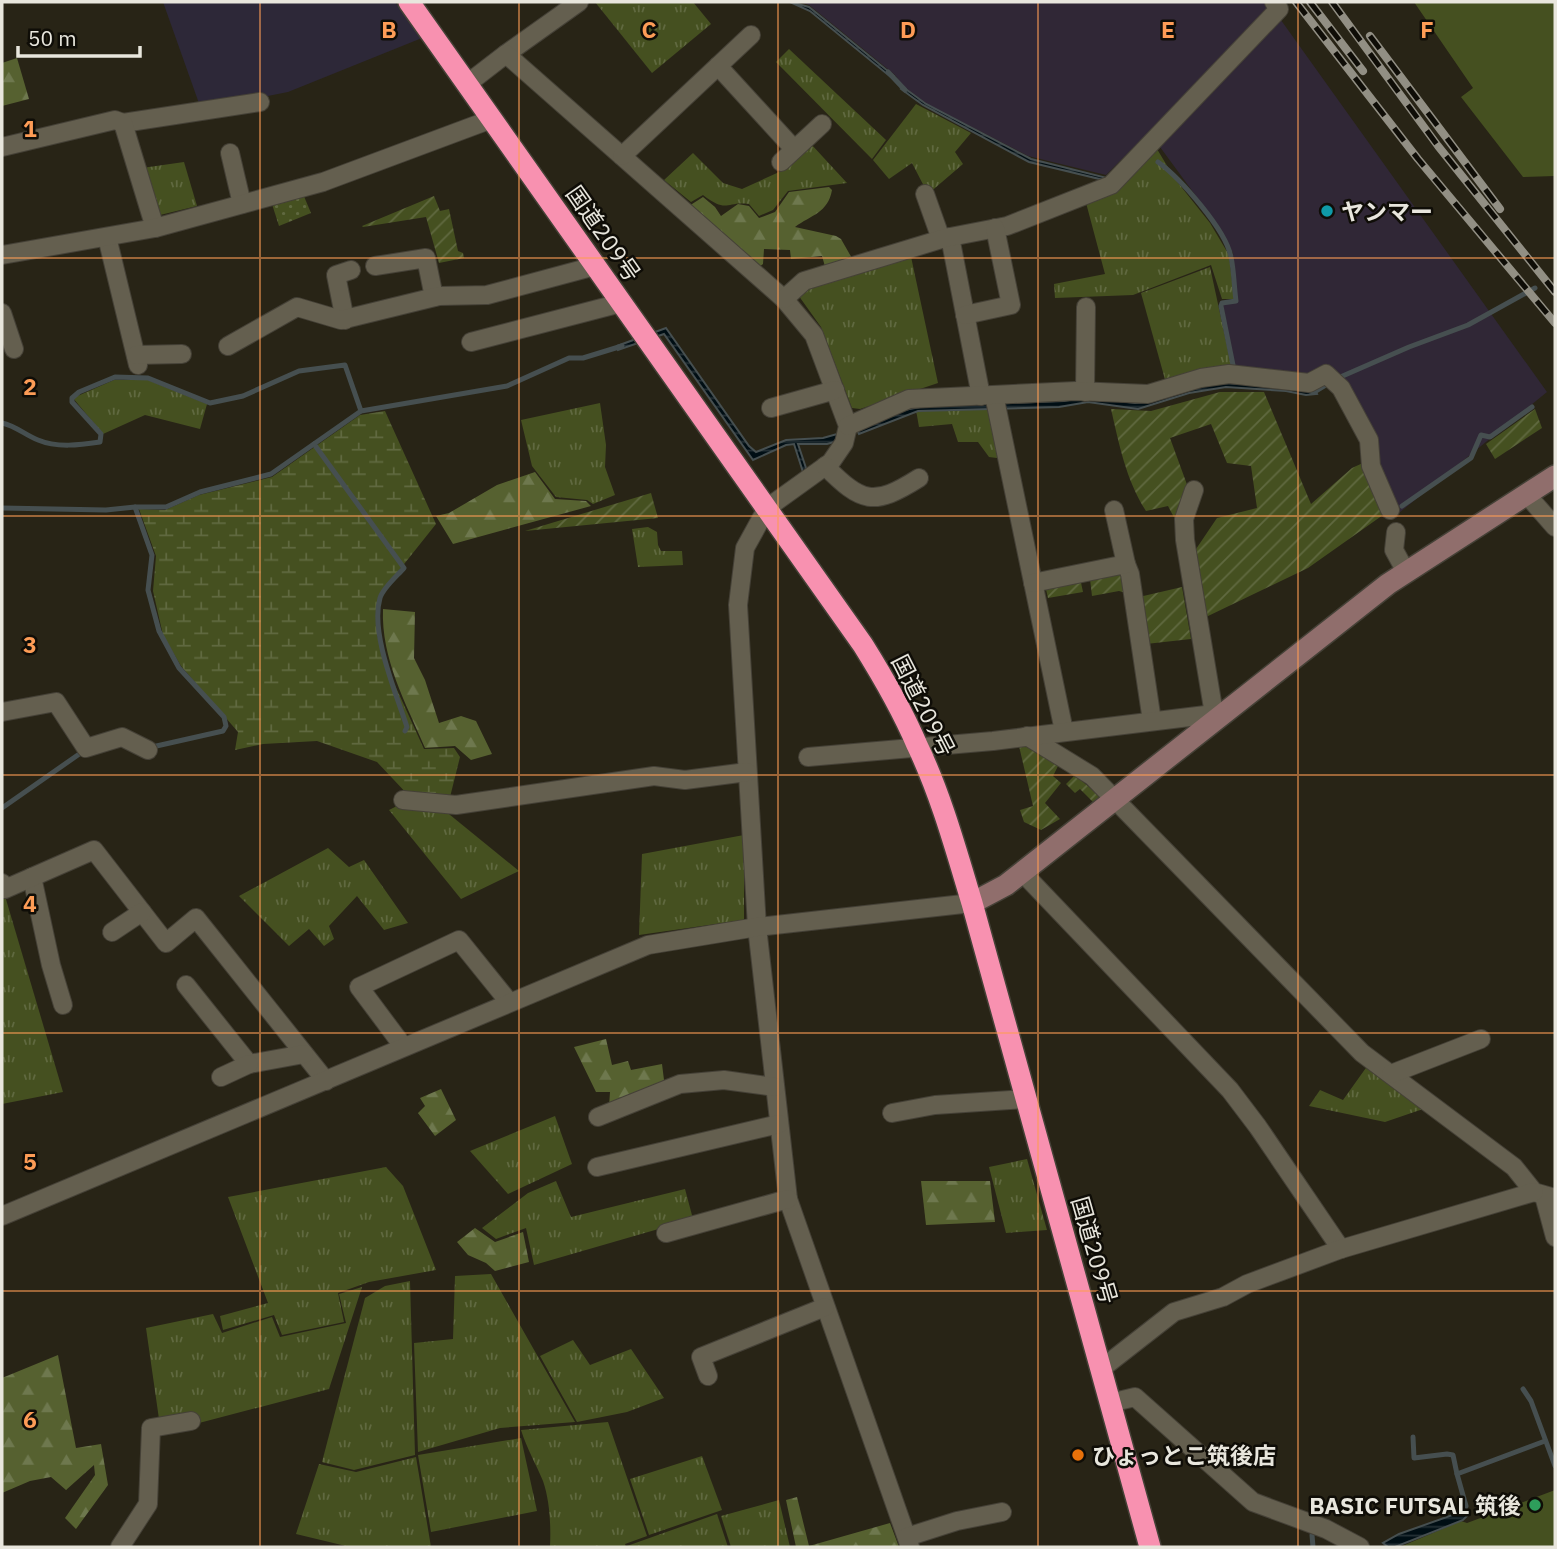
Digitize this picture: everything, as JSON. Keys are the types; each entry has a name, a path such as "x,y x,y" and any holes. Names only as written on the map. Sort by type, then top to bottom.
{"highway":[{"name":"国道209号","path":"409,2 863,645 889,688 918,746 972,903 1150,1547"}],"street":[{"path":"467,83 579,2"},
{"path":"784,299 804,281 946,238 1007,226 1111,185 1279,9 1274,2"},
{"path":"622,156 751,35"},
{"path":"506,54 784,299 814,335 848,426 844,443 825,466 767,508 745,548 738,605 757,927 788,1199 908,1542 957,1521 1002,1512"},
{"path":"718,66 794,149"},
{"path":"2,147 115,120 123,123 260,102"},
{"path":"2,255 155,228 323,182 492,119"},
{"path":"123,123 155,228"},
{"path":"781,162 822,124"},
{"path":"230,153 242,204"},
{"path":"925,194 946,238 988,395 1033,583 1064,731"},
{"path":"965,314 1012,305 995,228"},
{"path":"107,237 137,360 182,354"},
{"path":"375,266 426,258 434,297"},
{"path":"229,345 297,307 345,320 434,297 488,295 595,266"},
{"path":"345,320 336,275 351,270"},
{"path":"471,342 621,303"},
{"path":"1085,392 1086,307"},
{"path":"2,313 15,349"},
{"path":"848,426 909,399 1085,392 1148,394 1201,378 1229,374 1309,383 1325,374 1341,388 1368,440 1371,467 1390,510"},
{"path":"771,408 835,390"},
{"path":"825,466 845,486 859,495 878,498 902,489 919,478"},
{"path":"2,1216 649,945 757,927 972,903 1006,885 1219,714 1406,572 1555,476"},
{"path":"1194,490 1184,519 1185,540 1219,714"},
{"path":"1527,495 1555,527"},
{"path":"1114,510 1130,575 1152,721"},
{"path":"1396,532 1394,550 1406,572"},
{"path":"1033,583 1126,564"},
{"path":"2,712 56,702 86,748 122,737 148,750"},
{"path":"808,757 1219,714"},
{"path":"1027,736 1092,776 1362,1053 1514,1167 1544,1195 1555,1237"},
{"path":"403,800 456,805 654,776 685,780 747,772"},
{"path":"2,883 5,889 94,850 166,943 196,918 326,1081"},
{"path":"1022,872 1230,1090 1341,1249"},
{"path":"32,877 51,965 63,1005"},
{"path":"113,932 142,912"},
{"path":"403,1046 359,987 459,940 509,1002"},
{"path":"186,985 249,1064"},
{"path":"1391,1074 1480,1039"},
{"path":"221,1077 249,1064 304,1054"},
{"path":"598,1118 680,1084 724,1080 775,1087"},
{"path":"892,1113 935,1105 1026,1099"},
{"path":"597,1167 779,1124"},
{"path":"1101,1369 1174,1312 1223,1297 1247,1284 1341,1249 1544,1195"},
{"path":"666,1233 788,1199"},
{"path":"708,1376 701,1357 825,1307"},
{"path":"1111,1403 1135,1397 1252,1502 1326,1529 1360,1547"},
{"path":"120,1547 148,1504 151,1428 191,1421"}],"shaded area":[{"path":"163,2 395,2 422,38 288,92 201,109"},
{"path":"790,2 809,7 894,76 892,78 810,11"},
{"path":"800,2 1268,2 1547,392 1399,513 1377,474 1344,382 1316,375 1235,369 1223,305 1237,301 1233,253 1218,226 1149,132 1106,175 1028,156 927,104 809,5"},
{"path":"903,87 926,104 1031,159 1107,178 1108,181 1029,162 923,105 901,89"},
{"path":"666,328 749,446 756,452 786,440 823,438 837,434 838,441 827,444 798,444 807,471 803,472 794,444 753,460 664,334 618,350 617,346"},
{"path":"1223,383 1314,387 1317,394 1226,387 1189,393 1138,409 1088,402 1059,407 918,411 859,434 857,430 904,410 926,406 1064,401 1086,397 1135,403 1149,402 1179,390"},
{"path":"1466,1506 1468,1515 1463,1520 1395,1547 1388,1547 1383,1543 1399,1534 1461,1512"}],"green space":[{"path":"595,2 693,2 711,24 652,73"},
{"path":"1414,2 1555,2 1555,176 1523,177 1461,97 1473,88"},
{"path":"789,49 886,140 872,159 776,62"},
{"path":"17,58 29,99 2,106 2,63"},
{"path":"916,104 971,133 955,152 963,164 928,194 912,163 889,179 873,160"},
{"path":"811,144 847,183 788,191 773,210 759,216 749,204 722,205 703,195 691,202 664,180 693,153 723,183 742,189 777,173"},
{"path":"1154,144 1175,179 1210,223 1229,255 1234,299 1222,299 1211,265 1133,295 1055,298 1054,284 1105,274 1085,199"},
{"path":"184,162 197,206 160,215 154,211 142,168"},
{"path":"829,187 832,190 830,198 823,209 795,227 841,239 853,260 826,270 822,256 791,259 790,250 764,249 763,264 755,270 689,206 703,197 721,216 738,204 749,206 759,218 775,212 789,192"},
{"path":"303,194 311,213 279,226 271,201"},
{"path":"434,196 440,211 449,209 458,251 463,253 464,258 439,263 426,217 362,226"},
{"path":"910,252 938,383 860,409 852,408 821,327 796,292"},
{"path":"1210,267 1232,369 1166,383 1141,293"},
{"path":"114,380 148,380 207,404 200,429 145,415 103,434 73,398"},
{"path":"1220,392 1264,392 1311,504 1352,468 1365,462 1383,515 1308,568 1206,617 1194,552 1217,518 1257,508 1251,466 1227,463 1211,424 1170,438 1189,490 1178,525 1168,506 1146,511 1139,499 1124,462 1111,409 1151,411"},
{"path":"990,399 1005,459 989,457 978,442 958,442 952,424 919,427 915,404"},
{"path":"600,403 606,445 605,467 615,495 593,504 587,500 556,497 532,466 521,420"},
{"path":"1535,409 1542,428 1495,459 1486,444"},
{"path":"385,411 436,524 381,593 377,634 383,659 424,749 454,748 460,757 450,797 410,797 377,762 317,741 263,744 235,750 238,732 181,666 163,635 153,591 156,556 139,509 165,510 199,495 272,477 360,415"},
{"path":"535,472 555,499 586,501 591,506 453,544 436,516 449,513 497,485"},
{"path":"651,493 658,518 525,531"},
{"path":"648,527 657,532 661,551 682,551 683,565 638,567 632,529"},
{"path":"1124,573 1126,593 1119,591 1092,596 1090,579"},
{"path":"1080,578 1083,592 1048,598 1045,585"},
{"path":"1182,587 1191,639 1146,644 1139,597"},
{"path":"383,609 415,612 414,658 425,680 439,723 461,716 476,721 492,754 471,760 455,746 425,748 390,663 383,627"},
{"path":"1019,746 1034,748 1058,766 1053,776 1061,783 1045,803 1060,819 1041,830 1024,822 1020,810 1033,806"},
{"path":"1075,775 1104,800 1084,811 1093,802 1080,789 1075,793 1066,784"},
{"path":"401,804 444,810 519,871 461,899 389,810"},
{"path":"744,835 744,920 639,935 642,854"},
{"path":"328,848 349,867 364,860 408,923 384,930 357,896 329,926 334,939 324,946 309,929 289,946 239,896"},
{"path":"5,896 63,1092 2,1104 2,898"},
{"path":"606,1039 612,1065 628,1061 631,1070 662,1064 664,1080 617,1107 609,1107 610,1092 596,1092 574,1047"},
{"path":"1368,1065 1426,1108 1385,1122 1309,1106 1320,1090 1343,1100"},
{"path":"441,1089 456,1120 435,1136 418,1113 425,1106 420,1098"},
{"path":"555,1116 572,1164 508,1194 470,1151"},
{"path":"1027,1159 1047,1230 1006,1233 989,1167"},
{"path":"386,1167 403,1186 436,1270 369,1282 338,1293 344,1322 282,1335 274,1315 223,1330 220,1316 268,1303 228,1197"},
{"path":"556,1181 571,1217 685,1189 693,1219 534,1265 526,1228 496,1239 482,1228 528,1193"},
{"path":"921,1181 990,1181 995,1222 926,1225"},
{"path":"475,1228 495,1242 523,1232 529,1262 495,1271 486,1263 468,1255 457,1242"},
{"path":"491,1274 575,1422 500,1428 418,1452 414,1343 453,1339 455,1276"},
{"path":"410,1281 415,1455 354,1470 322,1462 365,1298 385,1286"},
{"path":"362,1287 329,1389 161,1433 146,1328 213,1314 222,1333 272,1317 280,1337 346,1323 339,1294"},
{"path":"573,1340 590,1365 631,1349 664,1398 627,1412 577,1422 540,1356"},
{"path":"58,1355 76,1448 101,1444 108,1485 76,1529 65,1518 95,1475 94,1465 66,1490 51,1477 30,1481 2,1493 2,1378"},
{"path":"608,1422 647,1536 625,1544 626,1547 550,1547 545,1489 521,1430"},
{"path":"521,1438 537,1511 431,1532 418,1455"},
{"path":"702,1456 722,1510 649,1535 630,1479"},
{"path":"416,1457 431,1547 350,1547 296,1534 319,1464 356,1472"},
{"name":"BASIC FUTSAL 筑後","path":"1555,1490 1555,1547 1400,1547 1461,1521 1467,1523"},
{"path":"797,1497 809,1546 890,1523 899,1547 796,1547 786,1500"},
{"path":"779,1500 790,1547 731,1547 721,1516"},
{"path":"717,1514 728,1547 627,1546"}],"waterway":[{"path":"888,72 905,90"},
{"path":"1158,162 1201,205 1227,246 1232,262 1236,301 1222,303 1221,306 1234,370"},
{"path":"1338,378 1468,325 1535,288"},
{"path":"2,508 106,510 166,507 200,492 271,474 361,411 507,386 569,358 583,358 622,346"},
{"path":"2,423 53,444 100,442 101,434 72,402 72,398 79,392 115,377 148,378 210,403 243,396 299,371 345,365 361,411"},
{"path":"1310,391 1314,392 1329,383"},
{"path":"1402,506 1471,458 1481,435 1490,437 1532,407"},
{"path":"314,444 404,568 380,598 378,628 391,680 407,727 405,731"},
{"path":"135,507 152,555 148,590 159,631 179,668 224,717 226,726 223,731 152,747 149,745"},
{"path":"2,808 85,750"},
{"path":"1523,1389 1531,1401 1555,1466"},
{"path":"1413,1437 1414,1458 1453,1455 1457,1474 1545,1441"},
{"path":"1457,1474 1466,1506"},
{"path":"1312,1535 1313,1547"}],"railway":[{"path":"1296,2 1418,159 1555,323"},
{"path":"1310,2 1363,71"},
{"path":"1332,2 1438,146 1555,292"},
{"path":"1370,36 1500,209"}],"place":[{"name":"ヤンマー","path":"1327,211"},
{"name":"ひょっとこ筑後店","path":"1078,1455"},
{"name":"BASIC FUTSAL 筑後","path":"1535,1505"}]}
